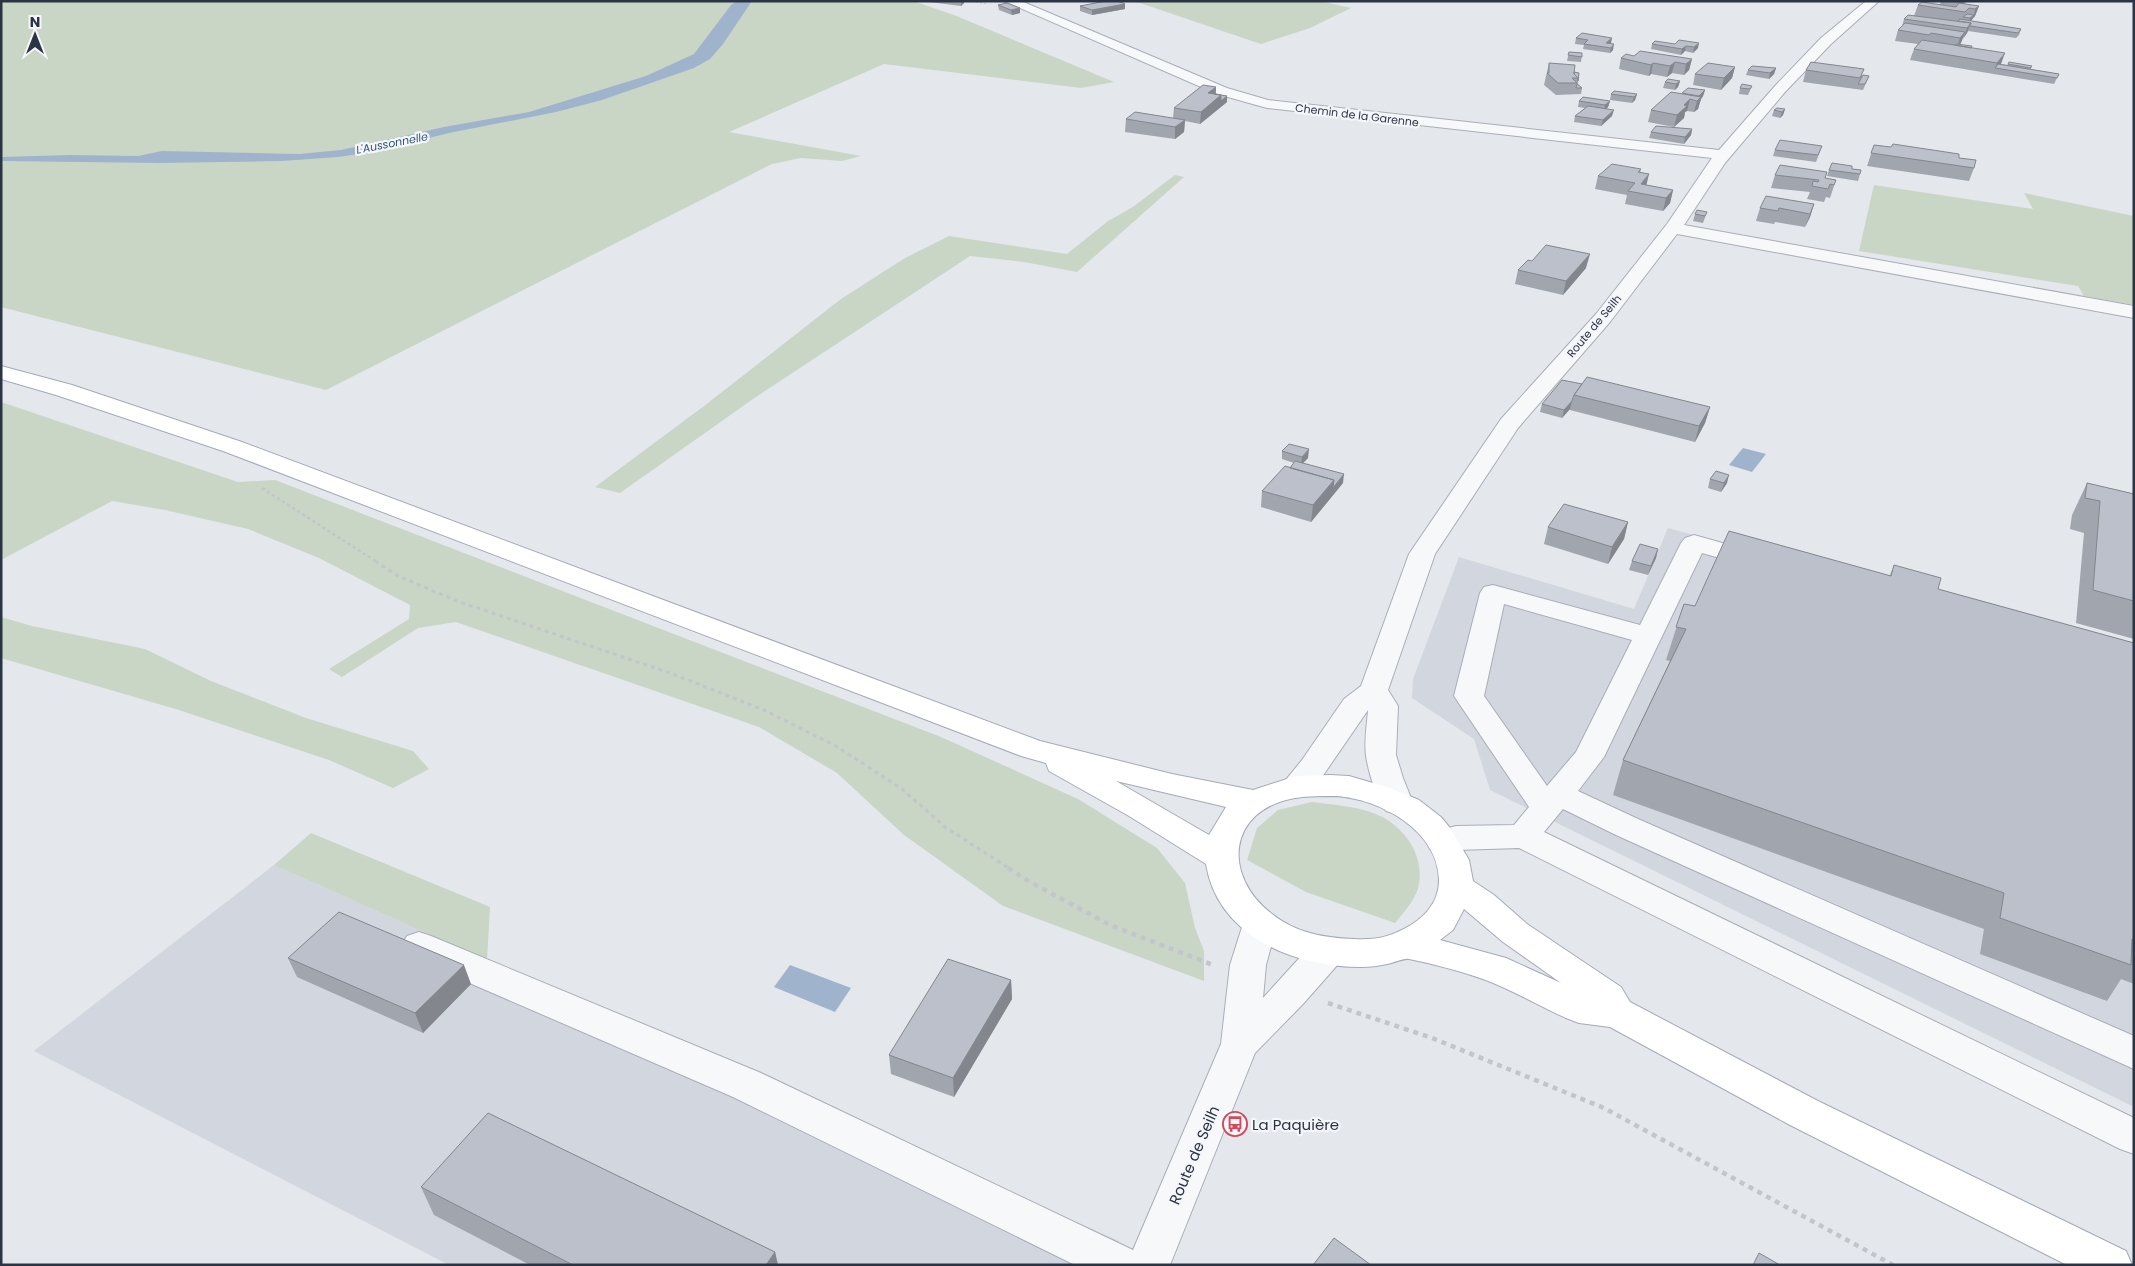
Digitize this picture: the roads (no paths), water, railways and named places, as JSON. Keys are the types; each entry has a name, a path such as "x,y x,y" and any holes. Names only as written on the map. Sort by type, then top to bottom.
{"main road":[{"path":"1,372 64,390 232,446 1032,749 1162,783 1218,796 1256,801"},
{"path":"1032,749 1140,808 1221,858"},
{"path":"1296,787 1348,787 1397,803 1423,820 1442,841 1454,864 1456,887 1441,921 1406,945 1369,954 1327,952 1291,941 1260,924 1238,904 1225,881 1221,858 1224,836 1236,816 1256,801 1275,792 1296,787"},
{"path":"1456,887 1482,904 1515,933 1608,997 1617,1013"},
{"path":"1406,945 1493,968 1579,1008 1617,1013 1804,1113 2111,1265"}],"street":[{"name":"Chemin de la Garenne","path":"1010,1 1222,91 1267,104 1723,155"},
{"name":"Route de Seilh","path":"1374,690 1422,554 1508,424 1603,318 1673,228 1723,155 1780,89 1826,41 1873,1"},
{"path":"1673,228 2134,312"},
{"path":"1523,836 1589,757 1694,543 1780,567"},
{"path":"1648,636 1493,593 1469,696 1552,801 1627,828 2134,1053"},
{"path":"1296,787 1313,767 1354,706 1374,690 1383,706 1381,755 1387,778 1397,803"},
{"path":"1442,841 1456,838 1523,836 2134,1136"},
{"name":"Route de Seilh","path":"1148,1265 1240,1044 1248,965 1260,924"},
{"path":"419,946 747,1084 1120,1265"},
{"name":"Route de Seilh","path":"1240,1044 1290,994 1327,952"}],"water":[{"name":"L'Aussonnelle","path":"737,1 752,1 723,44 710,59 694,68 602,100 556,112 449,133 372,152 338,157 282,161 160,163 1,161 1,157 138,156 162,151 299,154 341,150 444,127 529,112 646,76 694,54 731,5"},
{"path":"1743,448 1766,454 1752,472 1729,465"},
{"path":"790,965 851,988 835,1012 774,987"}],"place":[{"name":"La Paquière","path":"1235,1124"}]}
